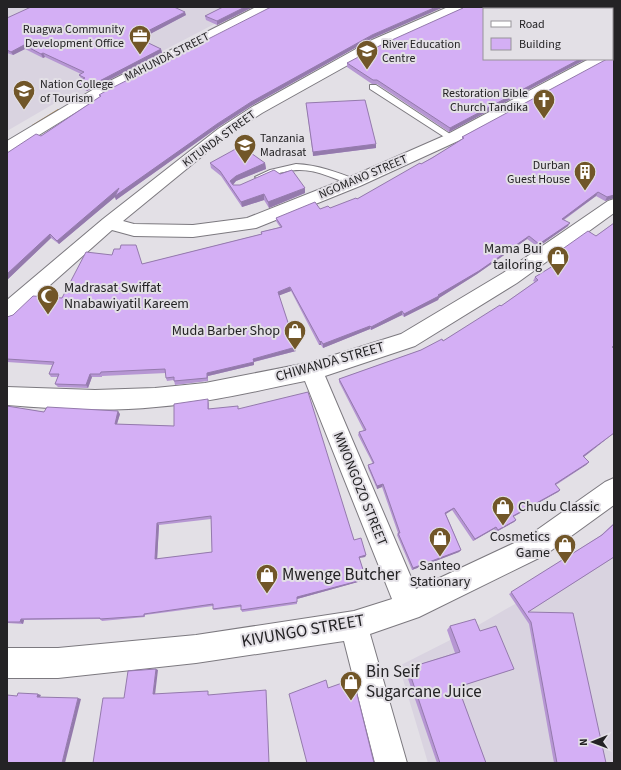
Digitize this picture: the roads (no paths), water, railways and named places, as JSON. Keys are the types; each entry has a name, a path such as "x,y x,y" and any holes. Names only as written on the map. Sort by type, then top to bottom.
{"street":[{"name":"MAHUNDA STREET","path":"7,148 99,92 266,7"},
{"name":"KITUNDA STREET","path":"7,312 109,222 223,132 257,110 377,43 458,7"},
{"name":"NGOMANO STREET","path":"109,222 134,230 193,231 250,224 354,182 452,138 597,60"},
{"name":"CHIWANDA STREET","path":"7,396 88,400 154,398 205,392 312,371 408,340 510,278 614,205"},
{"name":"MWONGOZO STREET","path":"312,371 409,607"},
{"name":"KIVUNGO STREET","path":"7,663 58,663 196,649 354,626 409,607 536,546 614,490"},
{"path":"354,626 391,763"}],"lane":[{"path":"373,86 452,138"},
{"path":"251,181 271,171 299,166 338,175 354,182"}],"waterway":[{"path":"34,125 60,110"}],"place":[{"name":"Ruagwa Community Development Office","path":"140,56"},
{"name":"River Education Centre","path":"367,70"},
{"name":"Nation College of Tourism","path":"24,110"},
{"name":"Restoration Bible Church Tandika","path":"544,120"},
{"name":"Tanzania Madrasat","path":"245,164"},
{"name":"Durban Guest House","path":"585,192"},
{"name":"Mama Bui tailoring","path":"558,276"},
{"name":"Madrasat Swiffat Nnabawiyatil Kareem","path":"48,316"},
{"name":"Muda Barber Shop","path":"295,350"},
{"name":"Chudu Classic","path":"503,526"},
{"name":"Santeo Stationary","path":"440,558"},
{"name":"Cosmetics Game","path":"565,564"},
{"name":"Mwenge Butcher","path":"267,594"},
{"name":"Bin Seif Sugarcane Juice","path":"351,702"}]}
